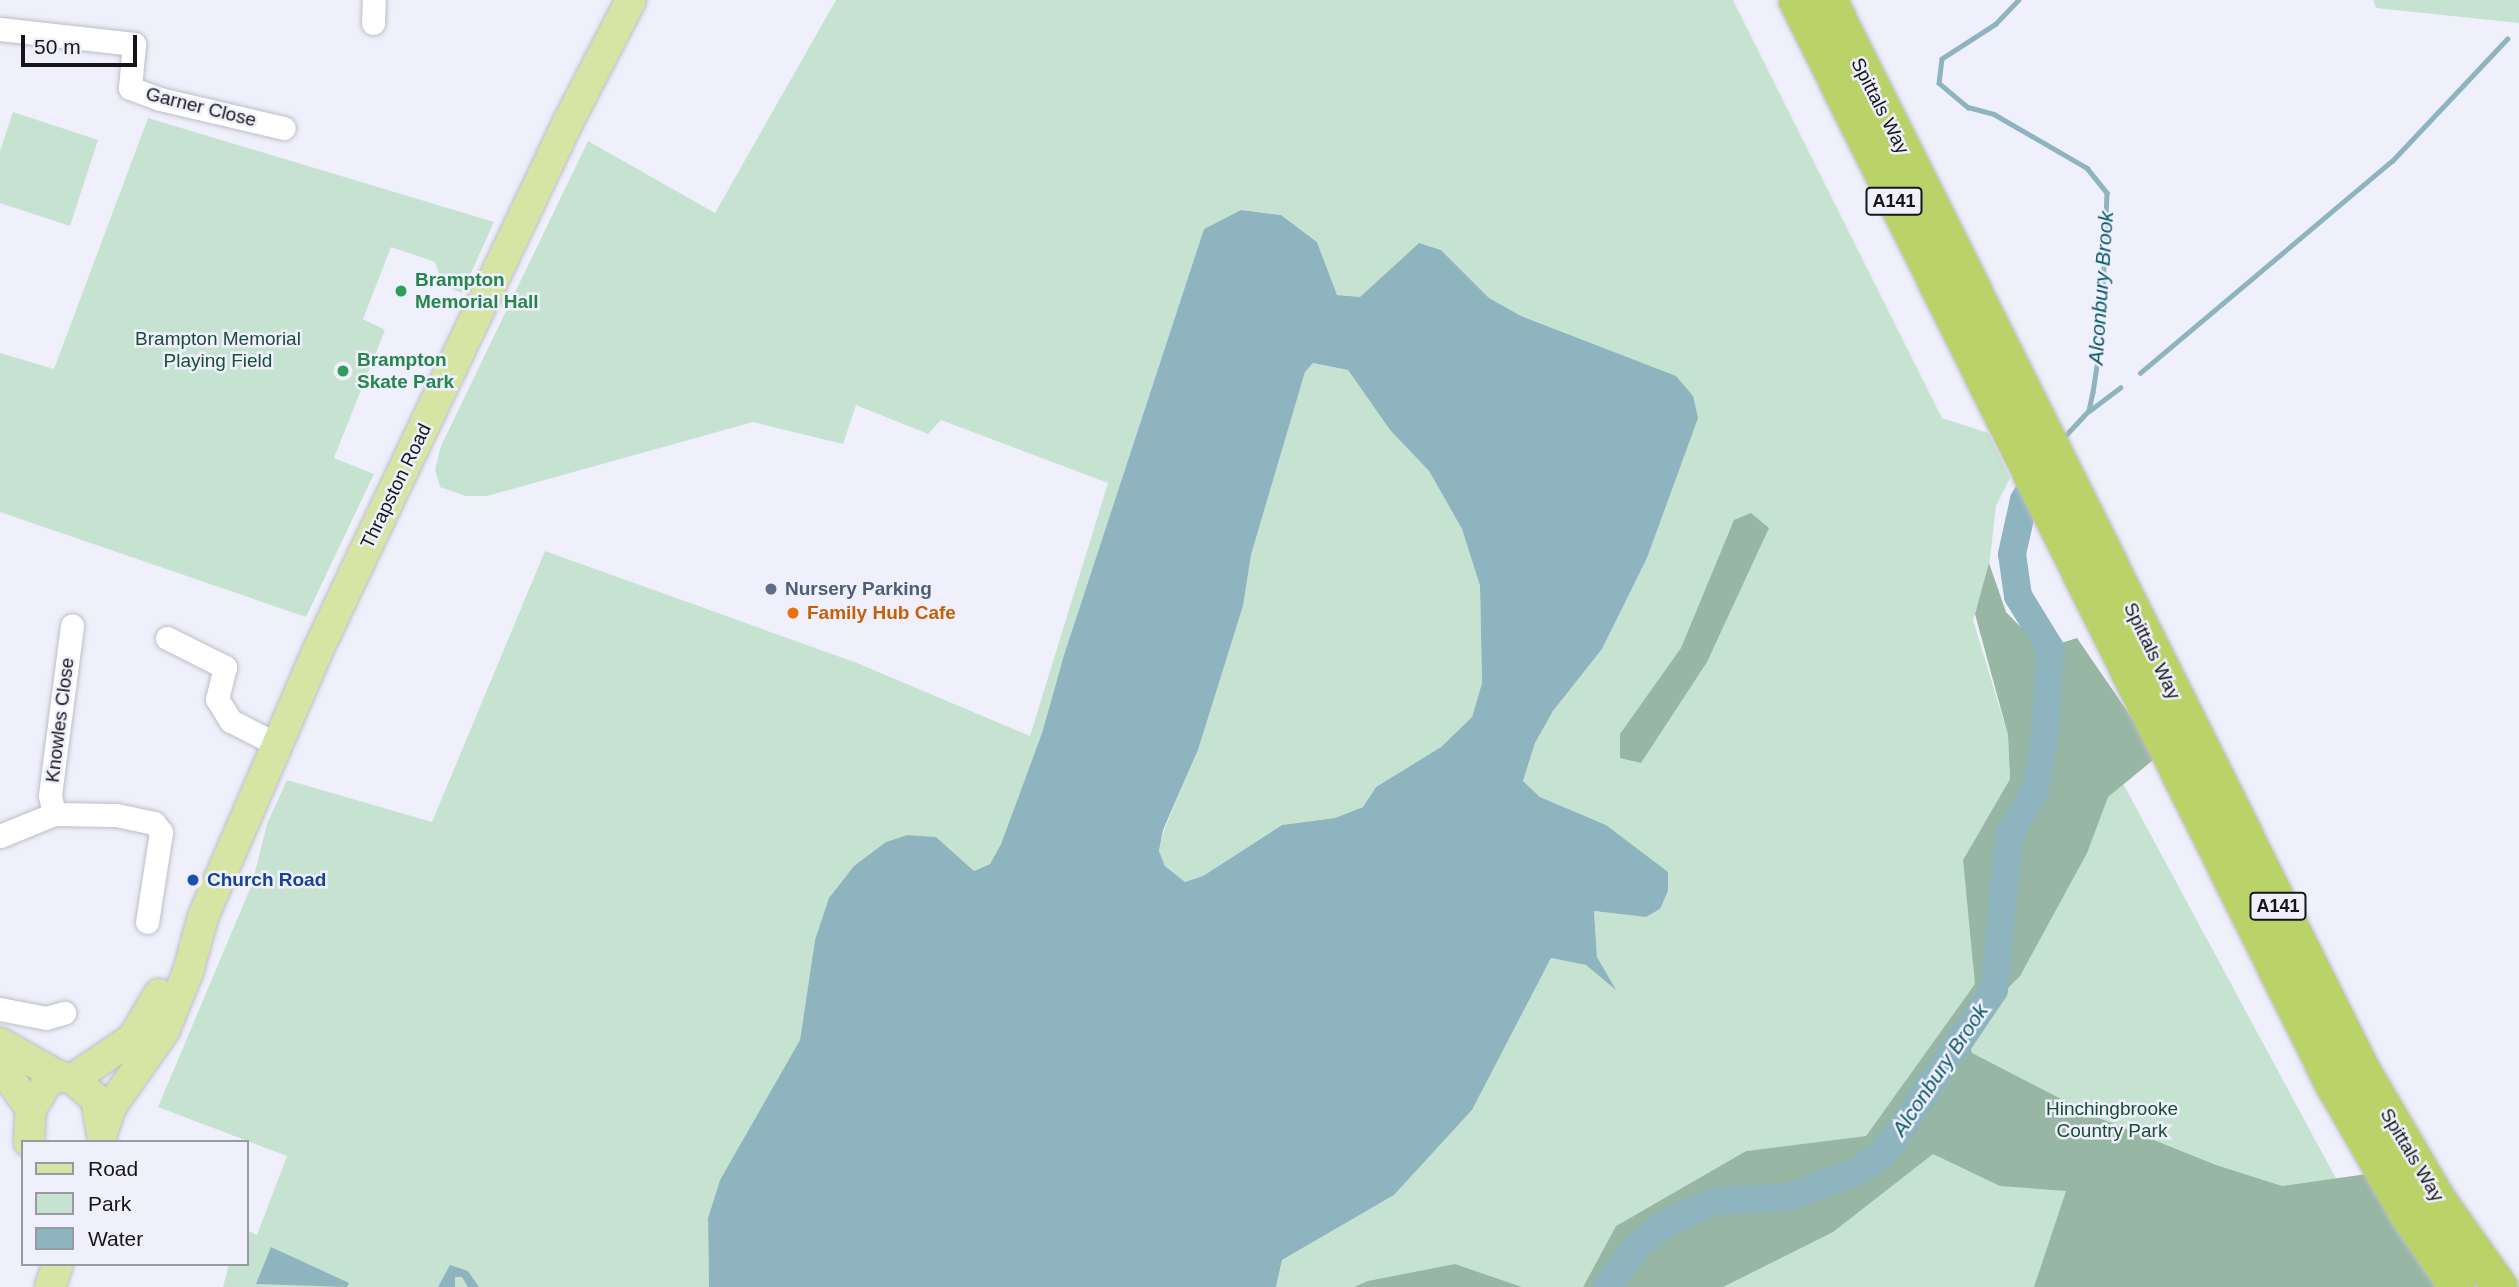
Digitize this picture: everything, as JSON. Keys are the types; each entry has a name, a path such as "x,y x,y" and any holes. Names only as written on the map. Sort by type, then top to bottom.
{"highway":[{"path":"1780,0 1806,52 1862,137"},
{"name":"Spittals Way","path":"1796,0 1862,137 2007,392"},
{"name":"Spittals Way","path":"1829,0 2007,392 2070,520 2333,1085 2409,1217 2457,1287"},
{"path":"1835,0 1854,56"},
{"name":"Spittals Way","path":"2070,520 2362,1070 2439,1201 2500,1287"}],"main road":[{"name":"Thrapston Road","path":"100,1137 112,1105 164,1031 188,972 194,941 276,744 568,122 631,0"},
{"name":"Thrapston Road","path":"31,1109 46,1084 66,1077 133,1038 173,966 194,941"},
{"path":"0,1043 66,1077"},
{"path":"0,1066 31,1109 29,1140"},
{"name":"Thrapston Road","path":"66,1077 96,1099 100,1137"},
{"path":"34,1287 35,1266"},
{"path":"50,1287 57,1266"}],"street":[{"path":"373,23 374,0"},
{"name":"Garner Close","path":"0,29 134,44 130,88 160,99 284,128"},
{"name":"Knowles Close","path":"54,814 50,795 72,625"},
{"path":"167,638 225,667 217,699 231,721 276,744"},
{"path":"0,835 54,814 116,815 154,823 161,832 147,922"},
{"path":"0,1009 46,1018 64,1013"}],"green space":[{"path":"836,0 1733,0 1942,418 1988,433 2010,478 1996,506 1989,567 1973,620 2008,735 2010,779 1963,860 1976,984 1866,1136 1746,1151 1616,1226 1583,1287 1522,1287 1455,1264 1354,1287 1276,1287 1282,1260 1394,1195 1472,1110 1551,958 1586,965 1614,988 1597,957 1594,911 1646,917 1660,909 1668,891 1606,825 1540,797 1523,781 1535,743 1553,711 1602,649 1647,558 1697,418 1489,298 1441,250 1419,243 1360,297 1337,295 1317,242 1281,215 1241,210 1204,229 1064,655 1042,733 1001,844 990,864 974,871 936,837 907,835 886,842 815,940 800,1040 720,1180 708,1218 709,1287 223,1287 228,1266 248,1266 248,1230 257,1235 287,1156 158,1107 252,884 267,824 287,780 432,822 545,551 857,663 1030,736 1108,483 941,420 928,434 856,405 843,444 753,422 487,496 465,496 440,487 435,470 441,446 588,141 715,213"},
{"path":"2373,0 2519,0 2519,23 2376,8"},
{"path":"13,112 98,140 70,226 0,203 0,151"},
{"name":"Brampton Memorial Playing Field","path":"148,118 494,222 462,293 443,285 435,262 391,247 363,319 385,330 334,458 374,474 306,617 0,512 0,353 54,369"},
{"path":"1313,363 1348,370 1390,430 1429,471 1462,529 1480,586 1482,683 1472,717 1441,747 1376,787 1363,807 1335,818 1282,825 1203,876 1185,882 1165,866 1159,851 1164,830 1198,750 1243,606 1251,555 1305,372"},
{"path":"1751,513 1769,528 1707,662 1641,763 1620,758 1620,734 1681,648 1734,520"},
{"path":"1989,563 2006,612 2042,649 2077,638 2158,756 2108,797 2087,853 2020,976 1966,1030 1972,1053 2094,1116 2216,1165 2282,1186 2367,1174 2445,1287 2034,1287 2066,1191 2000,1186 1933,1154 1833,1232 1723,1287 1583,1287 1616,1226 1746,1151 1866,1136 1975,984 1963,860 2010,779 2008,735 1975,614"},
{"name":"Hinchingbrooke Country Park","path":"2098,737 2381,1262 2402,1287 1607,1287 1826,1182 1962,1044 1994,990"},
{"path":"1455,1264 1522,1287 1354,1287 1368,1281"}],"water":[{"path":"1241,210 1281,215 1317,242 1337,295 1360,297 1419,243 1441,250 1489,298 1521,316 1676,376 1693,396 1698,418 1647,558 1602,649 1553,711 1535,743 1523,781 1540,797 1606,825 1668,872 1668,891 1660,909 1646,917 1594,911 1597,957 1616,990 1586,965 1551,958 1472,1110 1394,1195 1282,1260 1276,1287 709,1287 708,1218 720,1180 800,1040 815,940 829,898 854,866 886,842 907,835 936,837 974,871 990,864 1001,844 1042,733 1064,655 1204,229","holes":["1313,363 1348,370 1390,430 1429,471 1462,529 1480,586 1482,683 1472,717 1441,747 1376,787 1363,807 1335,818 1282,825 1203,876 1185,882 1165,866 1159,851 1163,830 1198,750 1243,606 1251,555 1305,372"]},
{"path":"271,1247 349,1283 347,1287 256,1284"},
{"path":"450,1265 468,1271 479,1287 468,1287 462,1277 455,1277 455,1287 438,1287"}],"waterway":[{"name":"Alconbury Brook","path":"2019,0 1996,24 1942,59 1939,83 1968,107 1994,114 2087,168 2107,193 2101,340 2093,392 2089,411 2064,438"},
{"path":"2140,373 2392,161 2507,39"},
{"path":"2089,411 2120,388"},
{"name":"Alconbury Brook","path":"1607,1287 1636,1247 1667,1223 1715,1201 1788,1197 1859,1171 1885,1152 1994,990 2009,835 2035,790 2045,734 2050,648 2018,596 2012,554 2024,500 2043,470"}],"place":[{"name":"Brampton Memorial Hall","path":"401,291"},
{"name":"Brampton Skate Park","path":"343,371"},
{"name":"Nursery Parking","path":"771,589"},
{"name":"Family Hub Cafe","path":"793,613"},
{"name":"Church Road","path":"193,880"}]}
